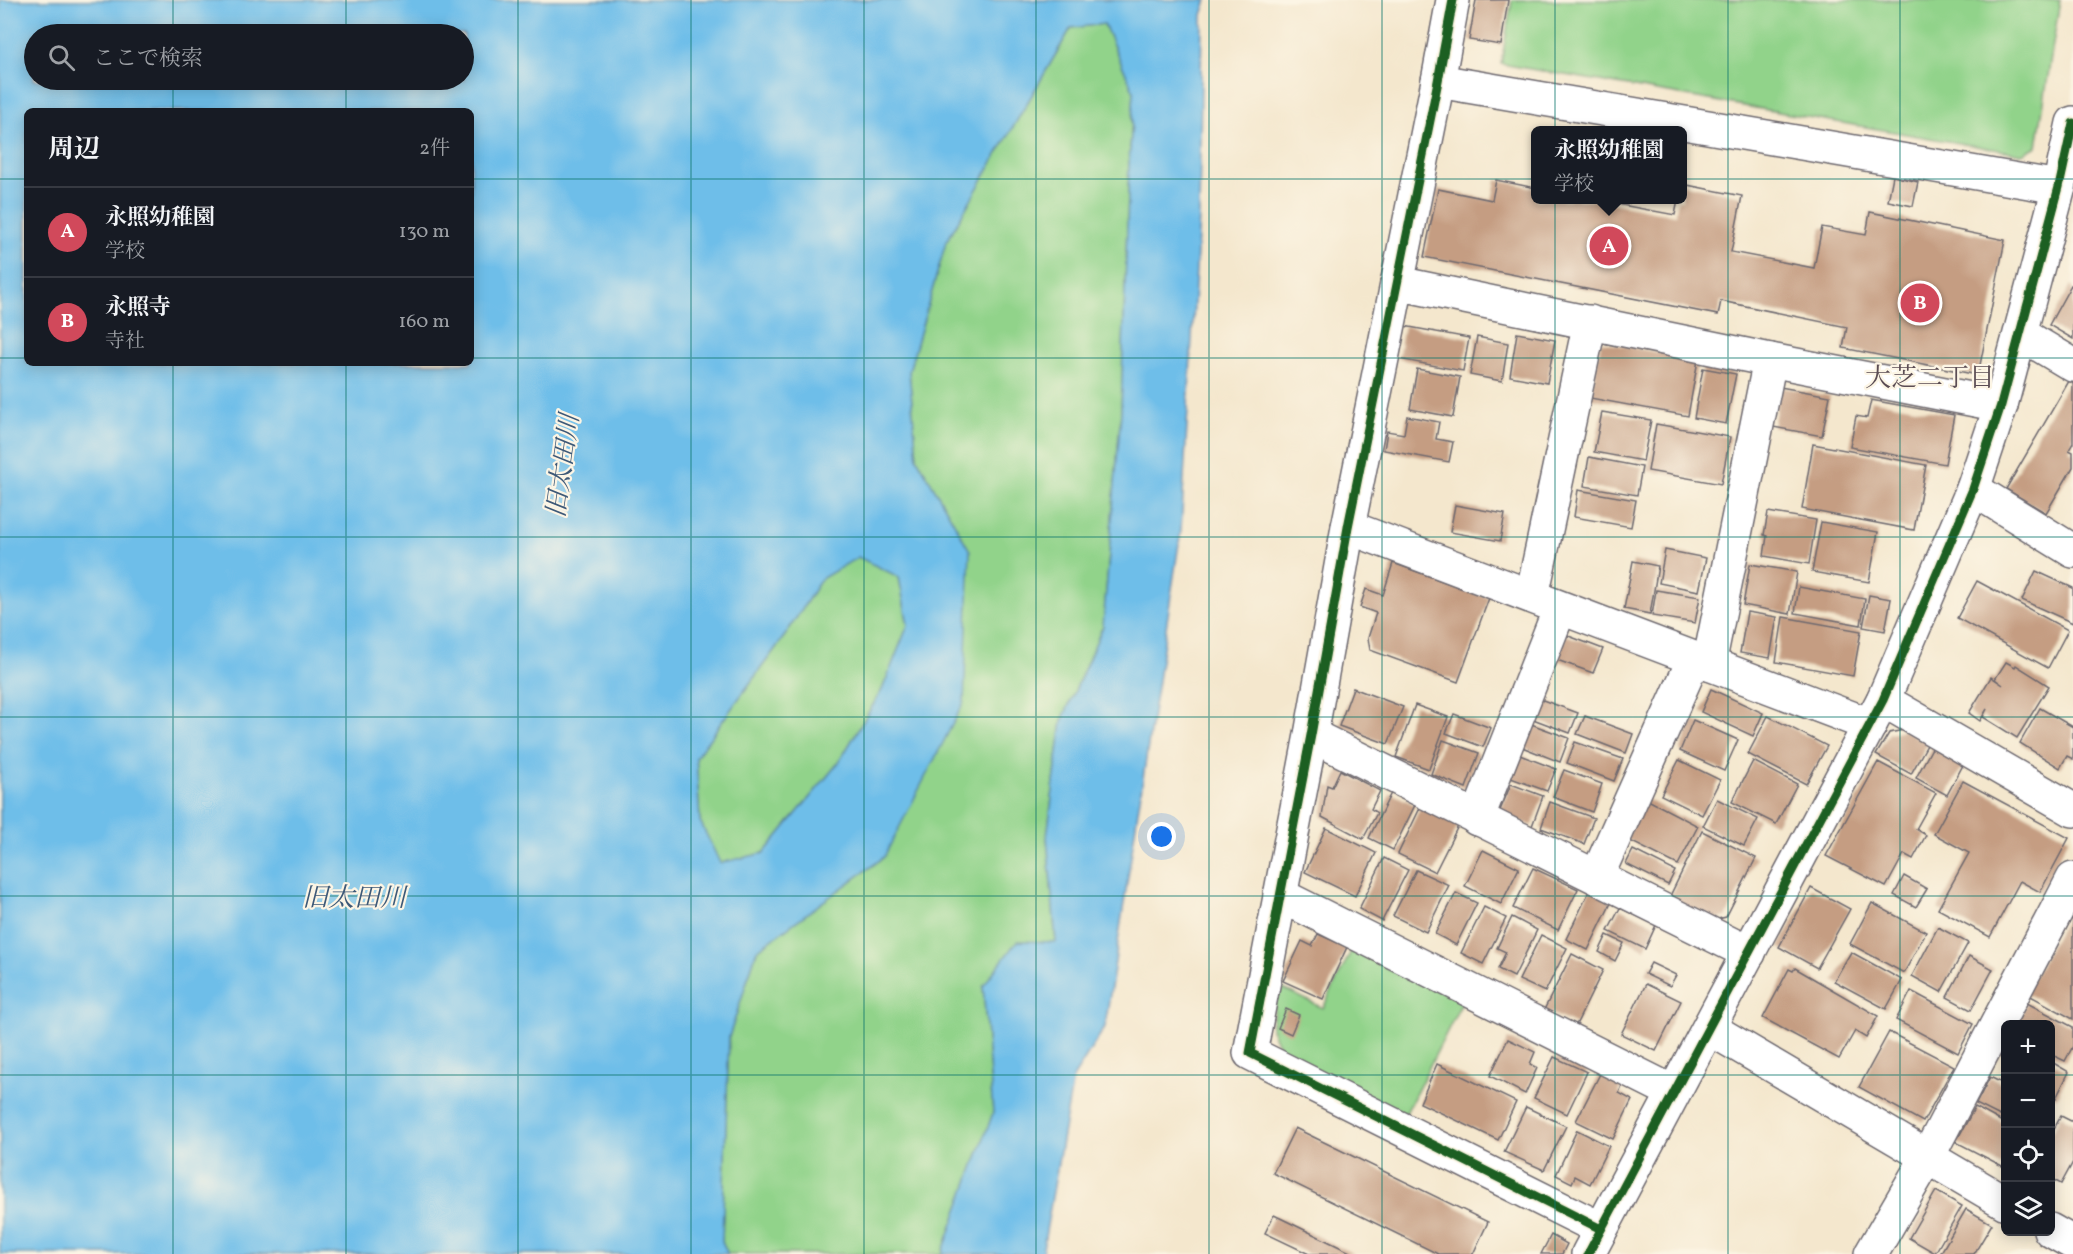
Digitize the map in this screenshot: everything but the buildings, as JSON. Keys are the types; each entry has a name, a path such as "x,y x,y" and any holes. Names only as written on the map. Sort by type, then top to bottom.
{"street":[{"path":"1452,0 1438,81 1348,526 1311,735 1250,1053 1594,1242 1877,713 1973,489 2001,405 2021,334 2073,123"},
{"path":"1438,81 2059,187"},
{"path":"1397,283 2001,405"},
{"path":"1477,819 1546,602 1590,322"},
{"path":"2021,334 2073,365"},
{"path":"1597,876 1702,662 1770,360"},
{"path":"1973,489 2073,551"},
{"path":"1348,526 1702,662 1877,713 2073,810"},
{"path":"1311,735 1749,953"},
{"path":"1871,1254 1927,1158 2073,879"},
{"path":"1280,895 1673,1092"},
{"path":"1709,1028 2001,1200"},
{"path":"2055,1233 2073,1243"}],"green space":[{"path":"1512,0 2060,0 2037,146 2022,154 1501,64"},
{"path":"1104,24 1134,92 1129,164 1121,412 1103,626 1062,721 1047,837 1056,942 983,986 993,1113 942,1254 728,1254 722,1241 729,1037 757,950 884,857 970,551 917,458 909,371 946,242 1071,28"},
{"path":"858,556 899,577 908,625 882,690 839,762 764,853 720,864 700,821 696,757 786,634 821,579"},
{"path":"1355,943 1464,998 1405,1115 1283,1056 1271,1029 1278,986 1323,1008"}],"water":[{"name":"旧太田川","path":"0,0 1207,0 1202,15 1199,217 1181,530 1105,1027 1073,1078 1042,1254 942,1254 993,1113 983,986 1017,941 1056,942 1047,837 1062,721 1103,626 1121,412 1129,164 1134,92 1104,24 1071,28 946,242 909,371 917,458 970,551 964,702 884,857 757,950 729,1037 722,1241 728,1254 0,1254","holes":["858,557 899,577 908,625 882,690 839,762 764,853 720,863 700,821 696,757 786,634 821,579"]}],"cycle path":[{"path":"1453,0 1348,527 1250,1053 1601,1229"},
{"path":"1588,1254 1883,700 1973,489 2001,405 2059,187 2073,123"}],"place":[{"name":"永照幼稚園","path":"1609,246"},
{"name":"永照寺","path":"1920,303"}],"district":[{"name":"大芝二丁目","path":"1930,379"}]}
